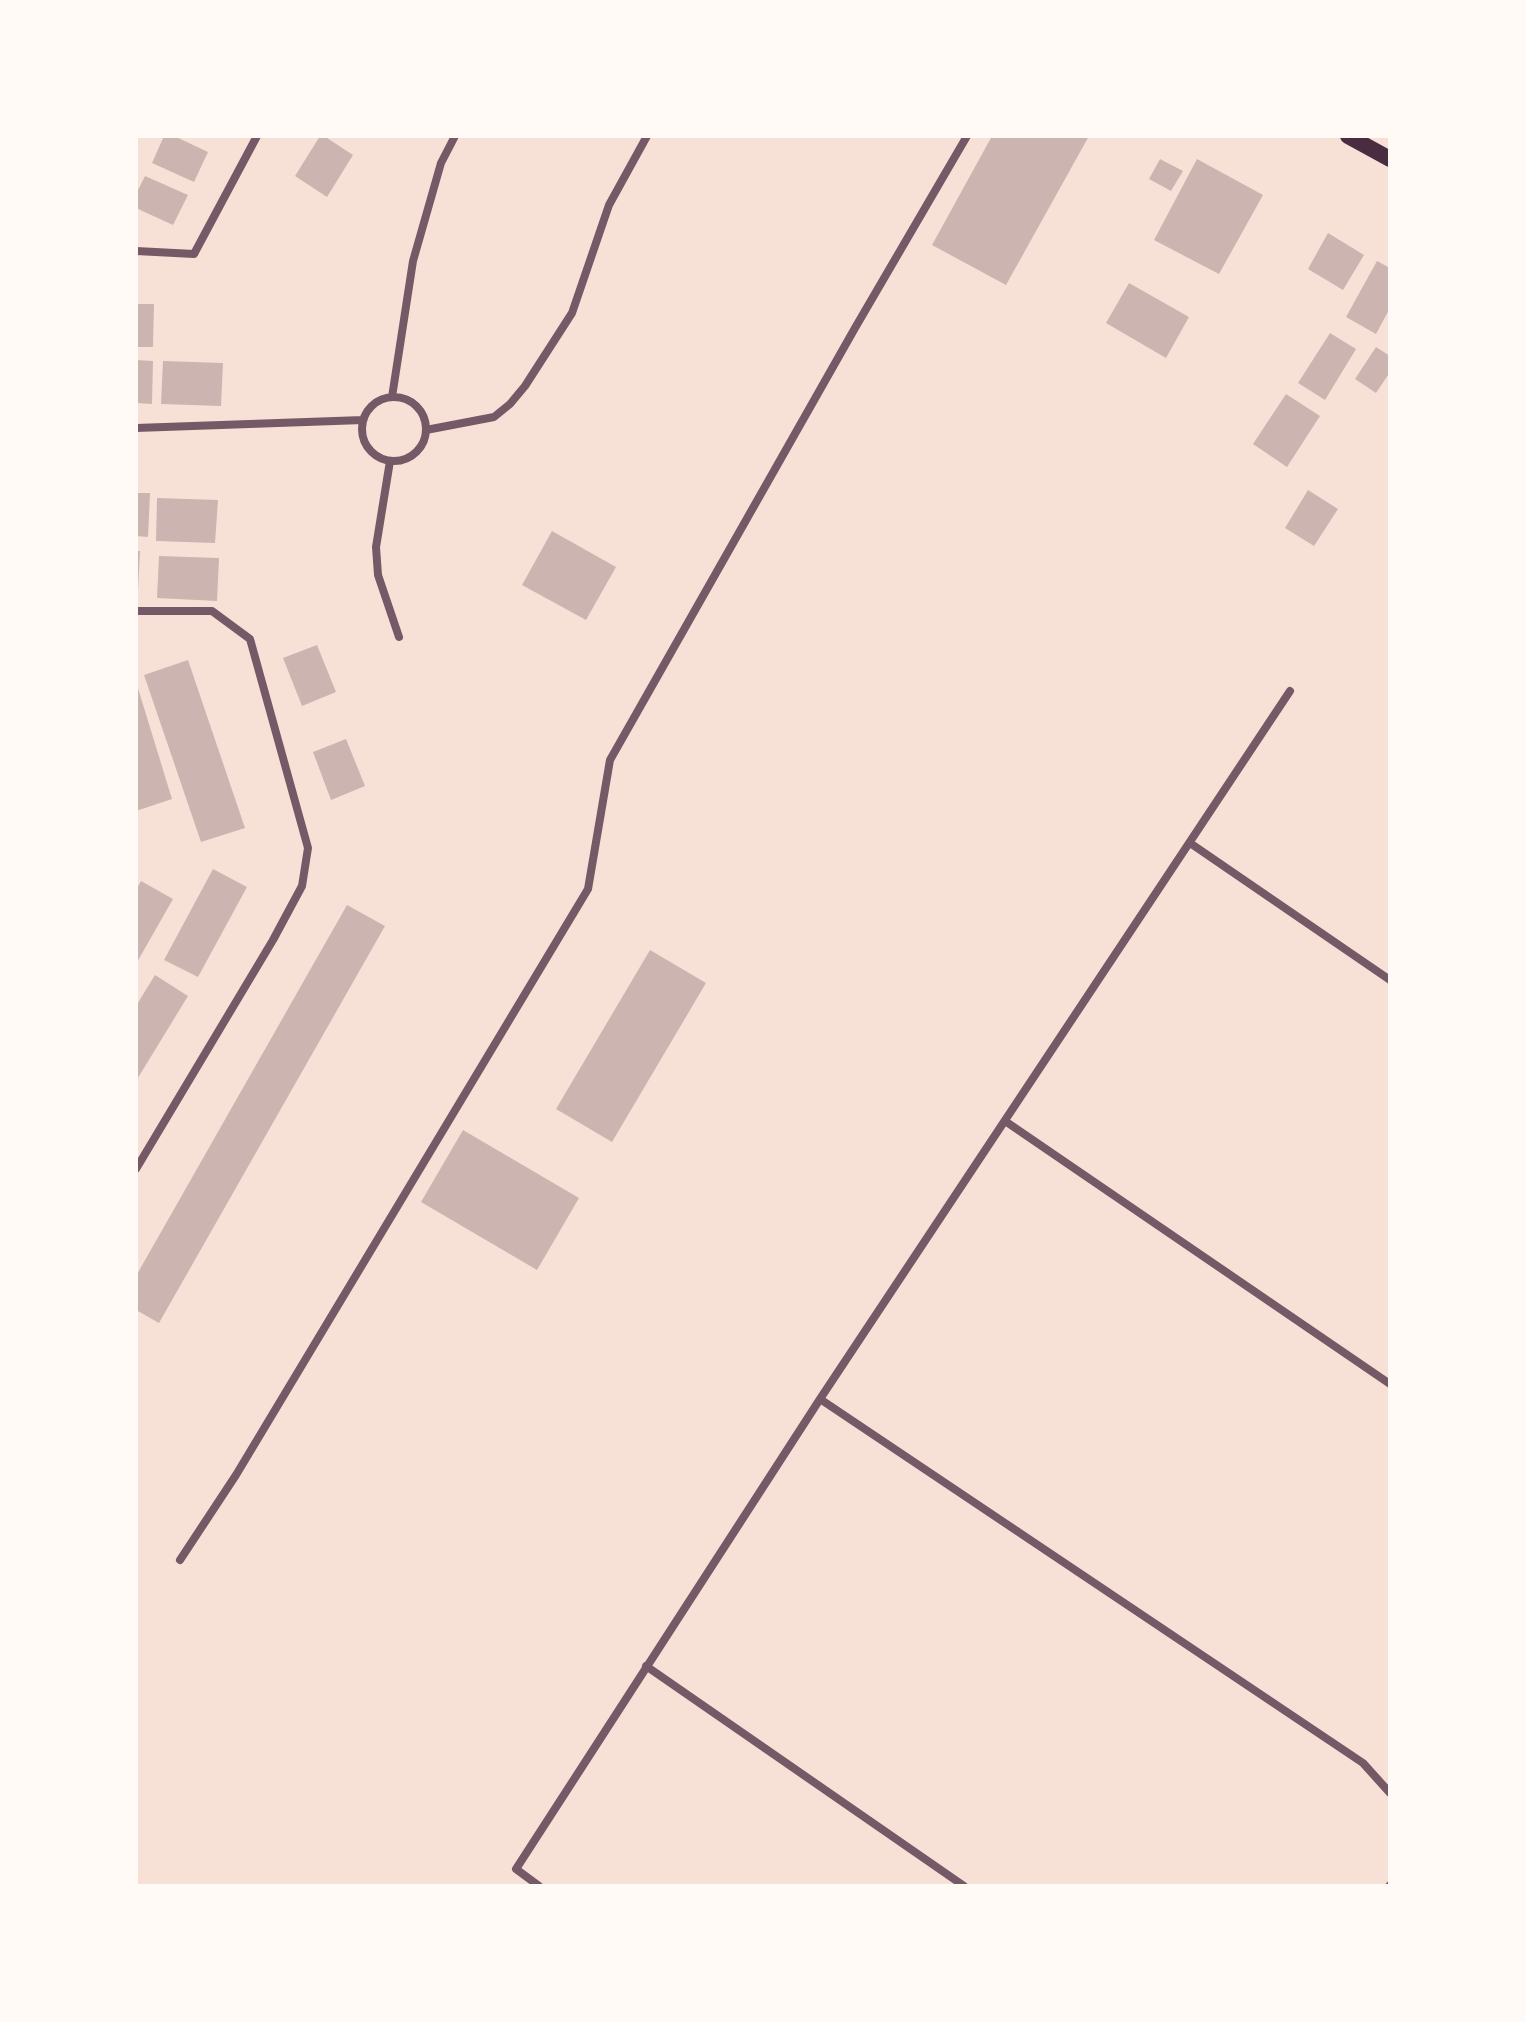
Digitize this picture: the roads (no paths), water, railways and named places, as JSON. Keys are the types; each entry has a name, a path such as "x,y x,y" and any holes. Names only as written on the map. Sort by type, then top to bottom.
{"main road":[{"path":"1348,136 1390,159"}],"street":[{"path":"136,251 194,254 257,136"},
{"path":"392,397 413,261 441,163 455,136"},
{"path":"426,430 494,417 525,386 572,313 609,205 647,136"},
{"path":"180,1560 236,1475 588,889 610,760 967,136"},
{"path":"392,397 413,403 425,419 426,430 419,449 411,457 390,461 371,451 362,432 367,411 374,404 392,397"},
{"path":"136,428 363,420"},
{"path":"390,461 376,547 378,575 399,637"},
{"path":"136,611 212,611 250,639 308,848 302,886 136,1169"},
{"path":"539,1886 516,1869 820,1399 1290,691"},
{"path":"1190,843 1390,980"},
{"path":"1005,1121 1390,1384"},
{"path":"820,1399 1363,1763 1390,1793"},
{"path":"646,1666 964,1886"}]}
